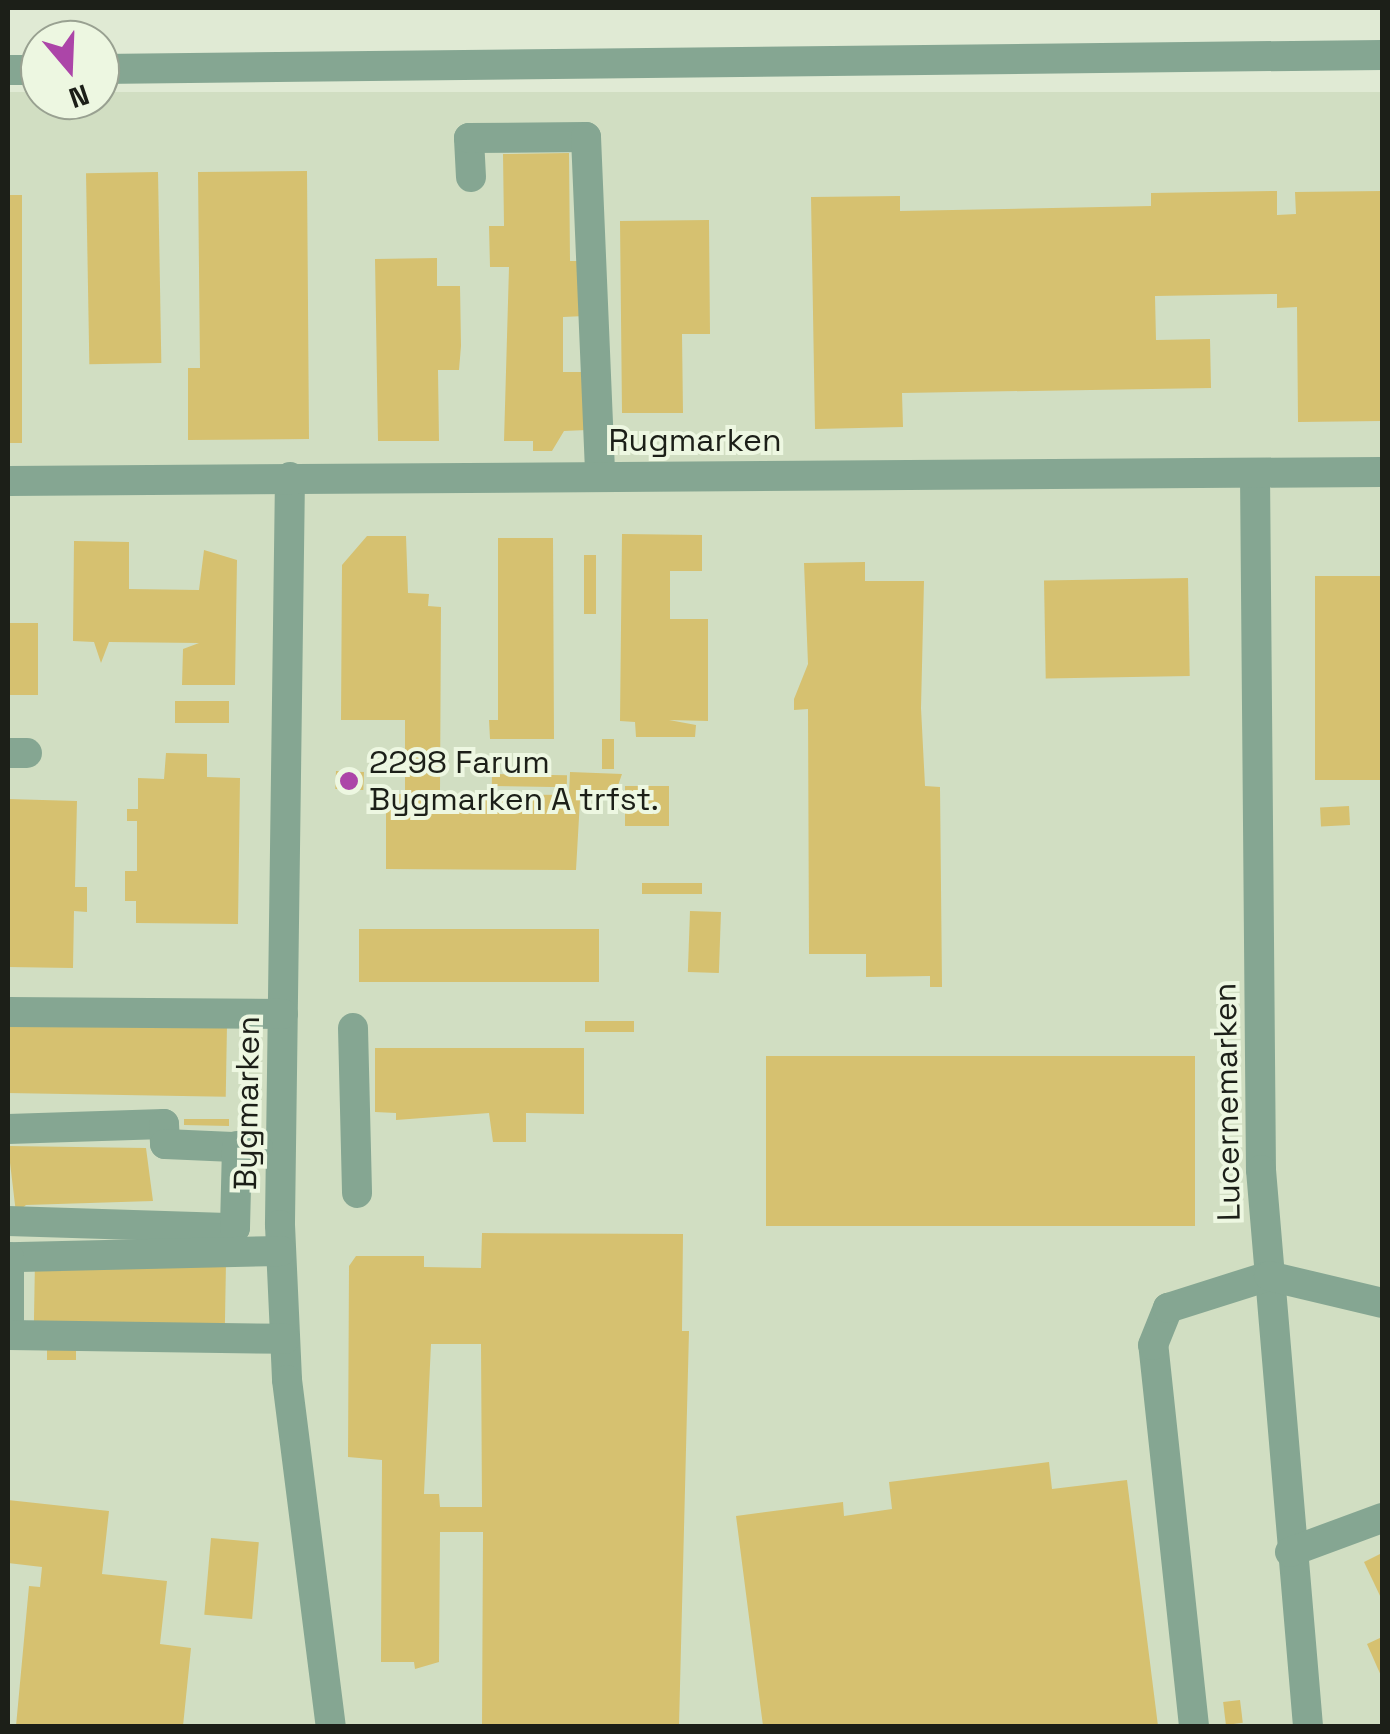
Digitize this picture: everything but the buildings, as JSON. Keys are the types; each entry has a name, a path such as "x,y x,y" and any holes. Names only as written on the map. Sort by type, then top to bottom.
{"street":[{"path":"120,69 1382,55"},
{"path":"470,177 469,138 586,137 600,476"},
{"name":"Rugmarken","path":"8,481 1382,472"},
{"name":"Lucernemarken","path":"1255,474 1269,1276 1308,1726"},
{"name":"Bygmarken","path":"290,477 281,1251 285,1339 331,1726"},
{"path":"8,1012 283,1014"},
{"path":"353,1028 357,1193"},
{"path":"8,1129 164,1124 165,1144 281,1150"},
{"path":"8,1220 235,1228 238,1146"},
{"path":"281,1251 9,1257 9,1335 285,1339"},
{"path":"1194,1726 1153,1345 1168,1308 1269,1276 1382,1303"},
{"path":"1290,1552 1382,1518"}],"shaded area":[{"path":"8,92 20,92 20,120 120,120 120,92 1382,92 1382,1726 8,1726"}],"place":[{"name":"2298 Farum Bygmarken A trfst.","path":"349,781"}]}
